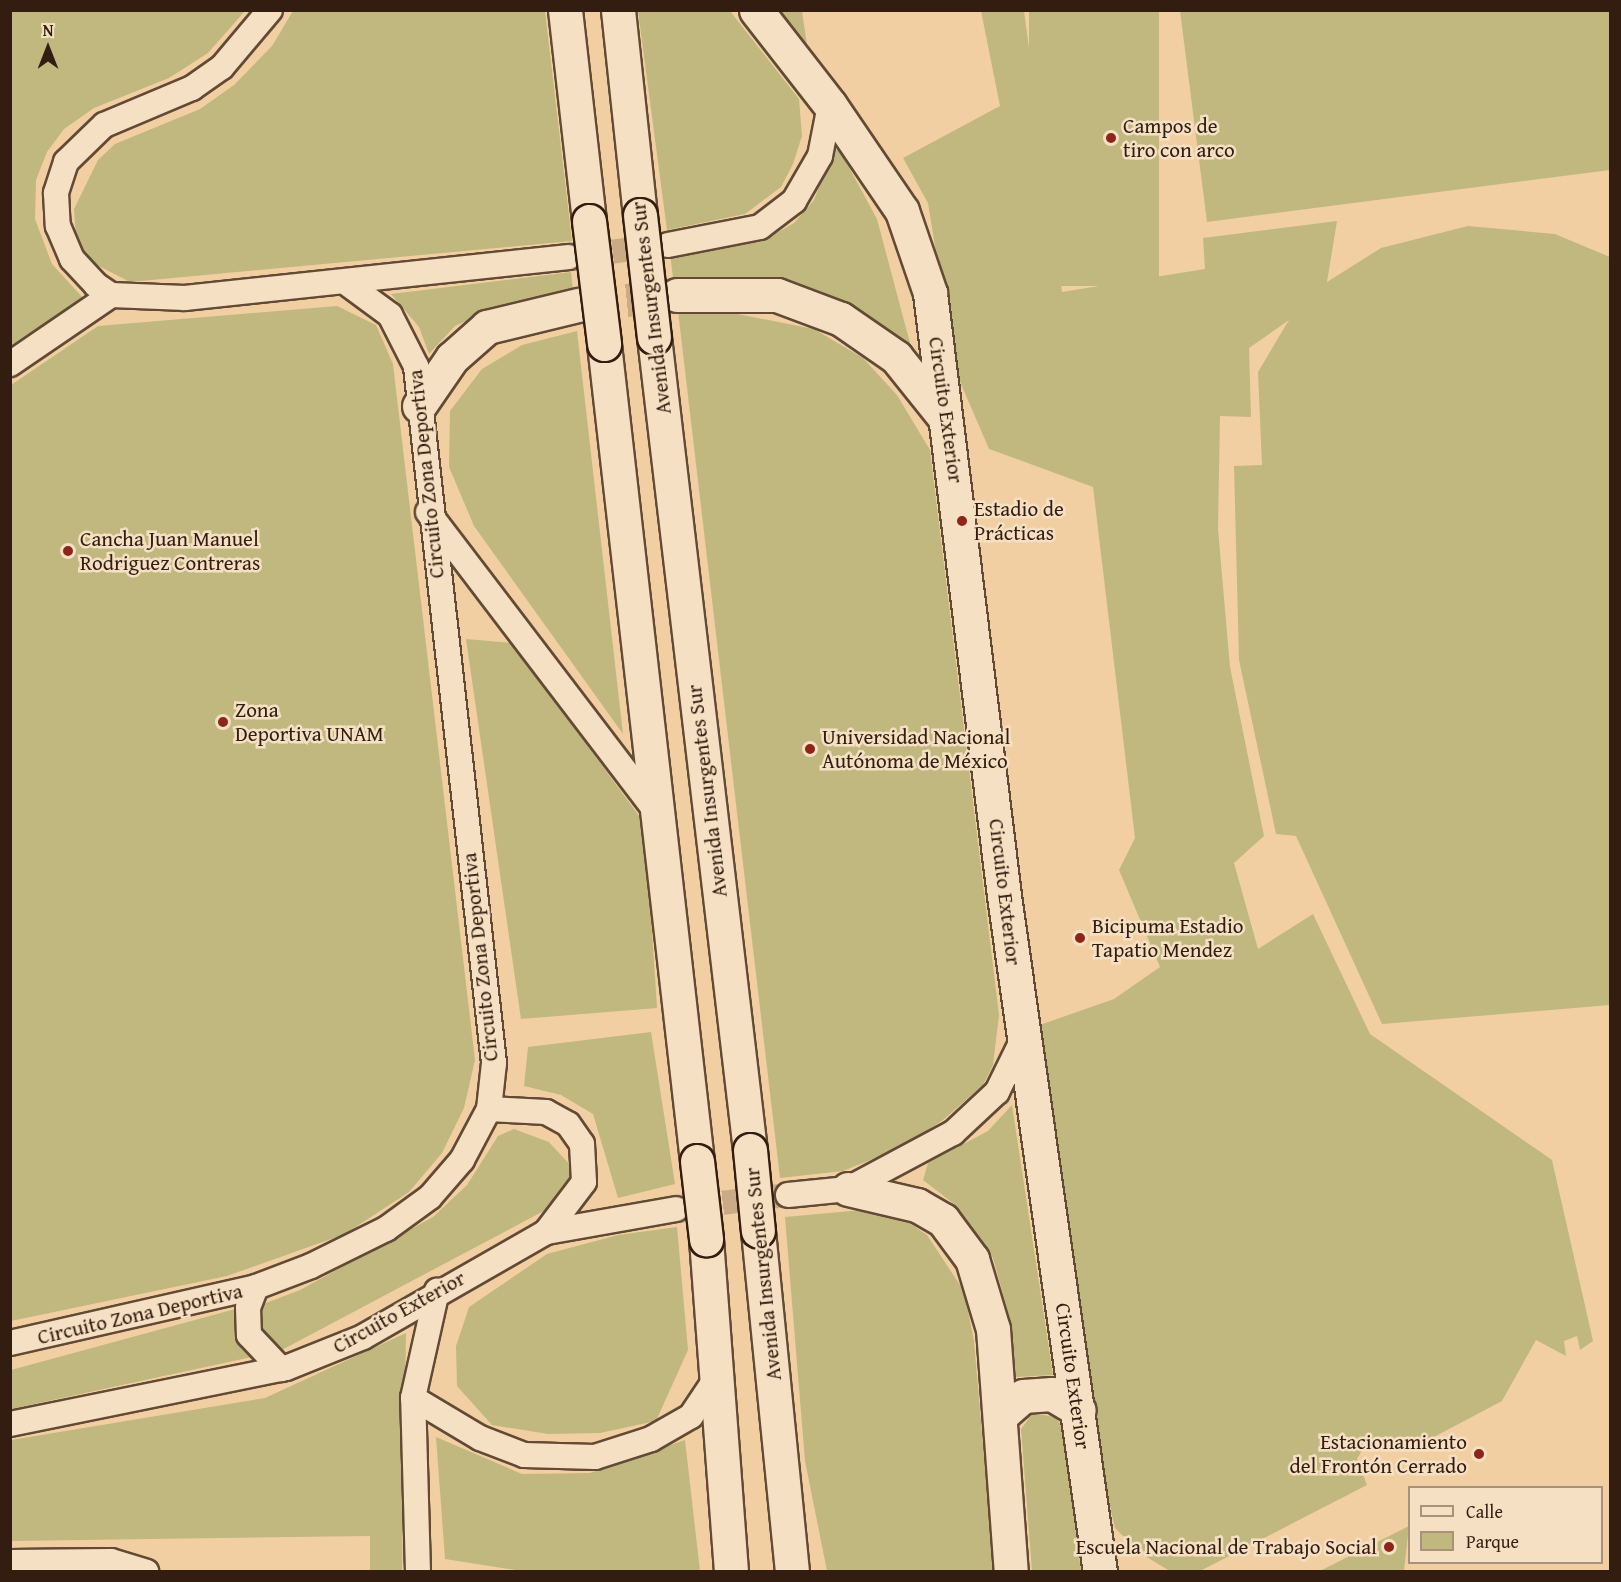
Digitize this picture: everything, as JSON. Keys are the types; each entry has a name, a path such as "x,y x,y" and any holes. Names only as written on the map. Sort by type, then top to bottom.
{"main road":[{"path":"565,10 706,1239 731,1572"},
{"name":"Avenida Insurgentes Sur","path":"618,10 654,337 750,1150 788,1498 792,1572"},
{"name":"Circuito Exterior","path":"756,10 830,105 902,212 930,293 1024,1037 1079,1410 1100,1572"},
{"path":"677,295 777,295 841,319 896,357 945,418"},
{"path":"419,406 452,358 487,327 578,305"},
{"path":"848,1189 904,1198 943,1220 972,1259 993,1329 1011,1572"},
{"path":"1000,1416 1023,1396 1033,1395 1052,1394 1079,1410"},
{"path":"788,1498 803,1572"}],"street":[{"path":"270,10 222,67 192,88 104,125 66,162 56,201 63,243 83,273 111,295 185,298 569,257"},
{"path":"668,245 760,227 794,201 820,156 830,105"},
{"name":"Circuito Zona Deportiva","path":"10,1343 256,1287 311,1266 409,1215 462,1160 489,1109 494,1063 428,512 416,366 401,330 377,302 345,282"},
{"path":"10,364 111,295"},
{"path":"428,512 658,814"},
{"path":"788,1195 848,1189 900,1165 974,1116 997,1092 1024,1037"},
{"path":"489,1109 546,1112 568,1124 582,1144 584,1182 546,1232"},
{"name":"Circuito Exterior","path":"10,1424 281,1369 363,1336 437,1291 546,1232 676,1209"},
{"path":"256,1287 248,1308 249,1335 281,1369"},
{"path":"418,1572 413,1398 437,1291"},
{"path":"413,1398 480,1438 524,1455 596,1457 651,1439 691,1416 717,1377"},
{"path":"10,1562 73,1559 146,1572"}],"green space":[{"path":"11,10 245,11 208,53 169,78 94,108 64,129 47,152 36,180 35,219 52,264 83,298 11,345"},
{"path":"293,11 545,11 572,241 130,282 91,262 76,238 74,209 98,160 115,144 200,109 234,85 272,46"},
{"path":"638,11 730,11 799,99 802,136 793,164 781,187 745,214 667,230"},
{"path":"776,11 802,11 807,45"},
{"path":"981,11 1024,11 1062,292 1205,269 1203,238 1337,221 1327,282 1381,248 1468,226 1555,234 1610,257 1610,1005 1382,1024 1296,836 1276,834 1239,660 1234,466 1262,465 1258,372 1289,320 1249,348 1251,417 1220,416 1218,529 1230,667 1264,836 1234,863 1258,949 1313,914 1370,1034 1552,1160 1593,1341 1580,1350 1577,1336 1564,1341 1566,1356 1536,1340 1502,1401 1413,1448 1385,1439 1367,1442 1357,1459 1367,1485 1200,1571 1168,1570 1140,1553 1115,1528 1099,1460 1034,1027 1114,999 1160,967 1119,870 1135,838 1093,487 989,449 955,370 928,203 903,158 1000,106"},
{"name":"Campos de tiro con arco","path":"1029,11 1159,11 1159,286 1029,286"},
{"path":"1180,11 1610,11 1610,170 1207,222"},
{"path":"839,149 877,219 914,358 866,314 802,286 767,280 674,286 670,253 761,242 794,223 814,200 832,152"},
{"path":"571,272 574,299 486,312 455,326 429,354 419,327 391,294"},
{"name":"Zona Deportiva UNAM","path":"337,306 376,325 393,364 475,1060 464,1108 442,1153 409,1192 345,1234 227,1276 11,1321 11,385 98,326"},
{"path":"712,309 814,329 863,358 897,395 930,450 999,1015 993,1065 983,1085 943,1120 900,1148 843,1171 780,1178 678,311"},
{"path":"577,331 623,734 474,526 449,467 450,411 482,369 522,345"},
{"path":"466,639 512,643 645,824 657,1008 521,1019"},
{"path":"651,1032 675,1184 618,1198 593,1114 561,1095 524,1086 528,1047"},
{"path":"1012,1105 1053,1375 1015,1377 1011,1323 993,1258 954,1204 923,1180 928,1163 988,1131"},
{"path":"514,1129 549,1142 571,1166 568,1189 555,1205 278,1352 261,1338 258,1306 300,1290 433,1217 467,1185 498,1136"},
{"path":"862,1210 899,1216 927,1235 964,1291 974,1341 994,1571 827,1571 805,1461 785,1217"},
{"path":"677,1227 688,1350 656,1421 600,1433 548,1434 492,1425 457,1386 456,1346 469,1307 547,1254 618,1235"},
{"path":"239,1308 239,1337 252,1357 11,1409 11,1370"},
{"path":"406,1333 402,1571 370,1571 370,1536 11,1541 11,1440 265,1398"},
{"path":"1033,1413 1055,1417 1062,1426 1081,1571 1032,1571 1021,1429"},
{"path":"436,1437 522,1474 590,1473 685,1440 700,1571 522,1571 445,1559"},
{"path":"1408,1527 1404,1571 1320,1571"}],"tunnel":[{"path":"577,256 659,246"},
{"path":"578,305 677,295"},
{"path":"687,1207 788,1195"}],"place":[{"name":"Campos de tiro con arco","path":"1111,138"},
{"name":"Estadio de Prácticas","path":"962,521"},
{"name":"Cancha Juan Manuel Rodriguez Contreras","path":"68,551"},
{"name":"Zona Deportiva UNAM","path":"223,722"},
{"name":"Universidad Nacional Autónoma de México","path":"810,749"},
{"name":"Bicipuma Estadio Tapatio Mendez","path":"1080,938"},
{"name":"Estacionamiento del Frontón Cerrado","path":"1479,1454"},
{"name":"Escuela Nacional de Trabajo Social","path":"1389,1547"}]}
